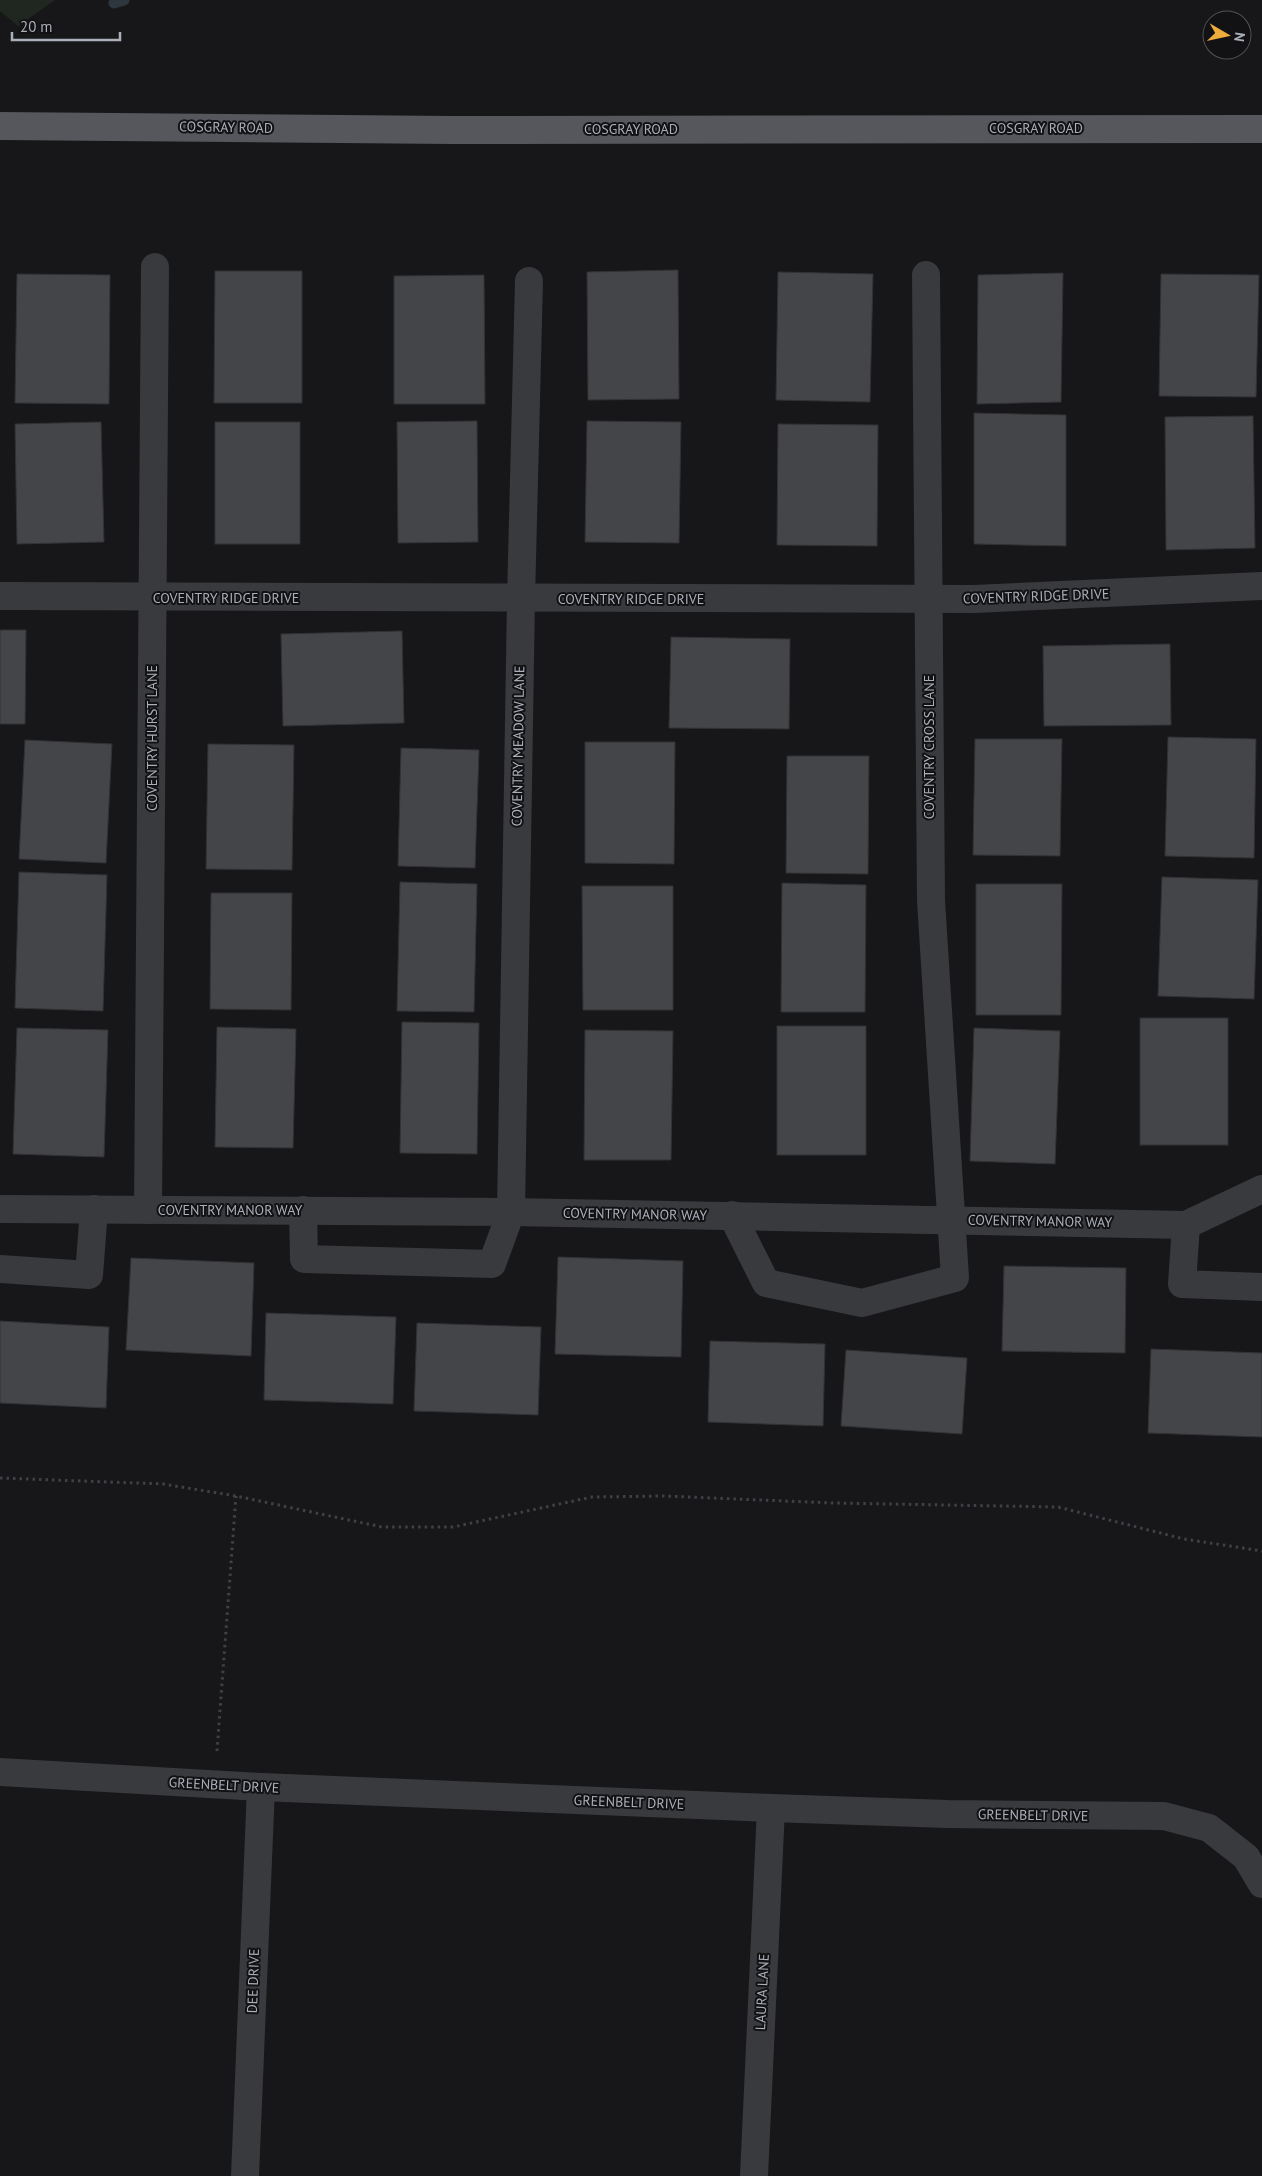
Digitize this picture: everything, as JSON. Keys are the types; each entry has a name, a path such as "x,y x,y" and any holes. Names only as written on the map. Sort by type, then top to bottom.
{"main road":[{"name":"COSGRAY ROAD","path":"0,126 452,130 1262,129"}],"street":[{"name":"COVENTRY HURST LANE","path":"148,1210 155,267"},
{"name":"COVENTRY CROSS LANE","path":"732,1215 766,1283 862,1303 955,1278 931,902 926,275"},
{"name":"COVENTRY MEADOW LANE","path":"512,1212 520,599 529,281"},
{"name":"COVENTRY RIDGE DRIVE","path":"0,596 152,598 974,599 1262,586"},
{"name":"COVENTRY MANOR WAY","path":"0,1209 512,1212 1186,1225 1262,1189"},
{"path":"0,1269 89,1275 94,1209"},
{"path":"303,1210 304,1259 492,1264 512,1212"},
{"path":"1186,1225 1182,1284 1262,1287"},
{"name":"GREENBELT DRIVE","path":"0,1772 261,1787 771,1808 948,1814 1164,1816 1209,1828 1246,1857 1262,1884"},
{"name":"DEE DRIVE","path":"245,2176 261,1787"},
{"name":"LAURA LANE","path":"754,2176 771,1808"}],"path":[{"path":"0,1478 163,1484 236,1496 382,1527 453,1527 592,1497 664,1496 833,1503 1058,1507 1184,1539 1262,1551"},
{"path":"215,1784 236,1496"}],"shaded area":[{"path":"0,0 55,0 18,26 0,11"}],"building":[{"path":"678,270 679,399 588,400 587,272"},
{"path":"215,271 302,271 302,403 214,403"},
{"path":"778,272 873,274 870,402 776,400"},
{"path":"1063,273 1061,402 977,404 978,275"},
{"path":"17,274 110,275 109,404 15,403"},
{"path":"1161,274 1259,275 1256,397 1159,396"},
{"path":"484,275 485,404 394,404 394,276"},
{"path":"974,413 1066,415 1066,546 974,544"},
{"path":"1253,416 1255,548 1166,550 1165,417"},
{"path":"477,421 478,542 398,543 397,422"},
{"path":"587,421 681,422 679,543 585,542"},
{"path":"101,422 104,542 17,544 15,424"},
{"path":"215,422 300,422 300,544 215,544"},
{"path":"778,424 878,425 877,546 777,545"},
{"path":"0,630 26,630 25,724 0,724"},
{"path":"402,631 404,723 283,726 281,634"},
{"path":"671,637 790,639 789,729 669,728"},
{"path":"1170,644 1171,725 1044,726 1043,646"},
{"path":"1168,737 1256,739 1254,858 1165,856"},
{"path":"975,739 1062,739 1060,856 973,855"},
{"path":"25,740 112,744 106,863 19,859"},
{"path":"585,742 675,742 674,864 585,863"},
{"path":"208,744 294,745 292,870 206,869"},
{"path":"401,748 479,750 475,868 398,866"},
{"path":"787,756 869,756 868,874 786,873"},
{"path":"19,872 107,875 103,1011 15,1008"},
{"path":"1162,877 1258,880 1254,999 1158,996"},
{"path":"400,882 477,884 474,1012 397,1011"},
{"path":"782,883 866,885 865,1012 781,1012"},
{"path":"976,884 1062,884 1061,1015 976,1015"},
{"path":"582,886 673,886 673,1010 583,1010"},
{"path":"211,893 292,893 291,1010 210,1009"},
{"path":"1140,1018 1228,1018 1228,1145 1140,1145"},
{"path":"402,1022 479,1023 477,1154 400,1153"},
{"path":"777,1026 866,1026 866,1155 777,1155"},
{"path":"217,1027 296,1029 293,1148 215,1147"},
{"path":"17,1028 108,1030 104,1157 13,1154"},
{"path":"974,1028 1060,1031 1055,1164 970,1161"},
{"path":"585,1030 673,1031 671,1160 584,1160"},
{"path":"558,1257 683,1261 681,1357 555,1354"},
{"path":"131,1258 254,1263 251,1356 126,1350"},
{"path":"1004,1266 1126,1268 1125,1353 1002,1351"},
{"path":"266,1313 396,1317 393,1404 264,1400"},
{"path":"0,1321 109,1327 106,1408 0,1403"},
{"path":"417,1323 541,1327 538,1415 414,1411"},
{"path":"710,1341 825,1344 823,1426 708,1422"},
{"path":"1151,1349 1262,1353 1262,1437 1148,1433"},
{"path":"846,1350 967,1358 962,1434 841,1426"}],"waterway":[{"path":"114,3 124,0"}]}
